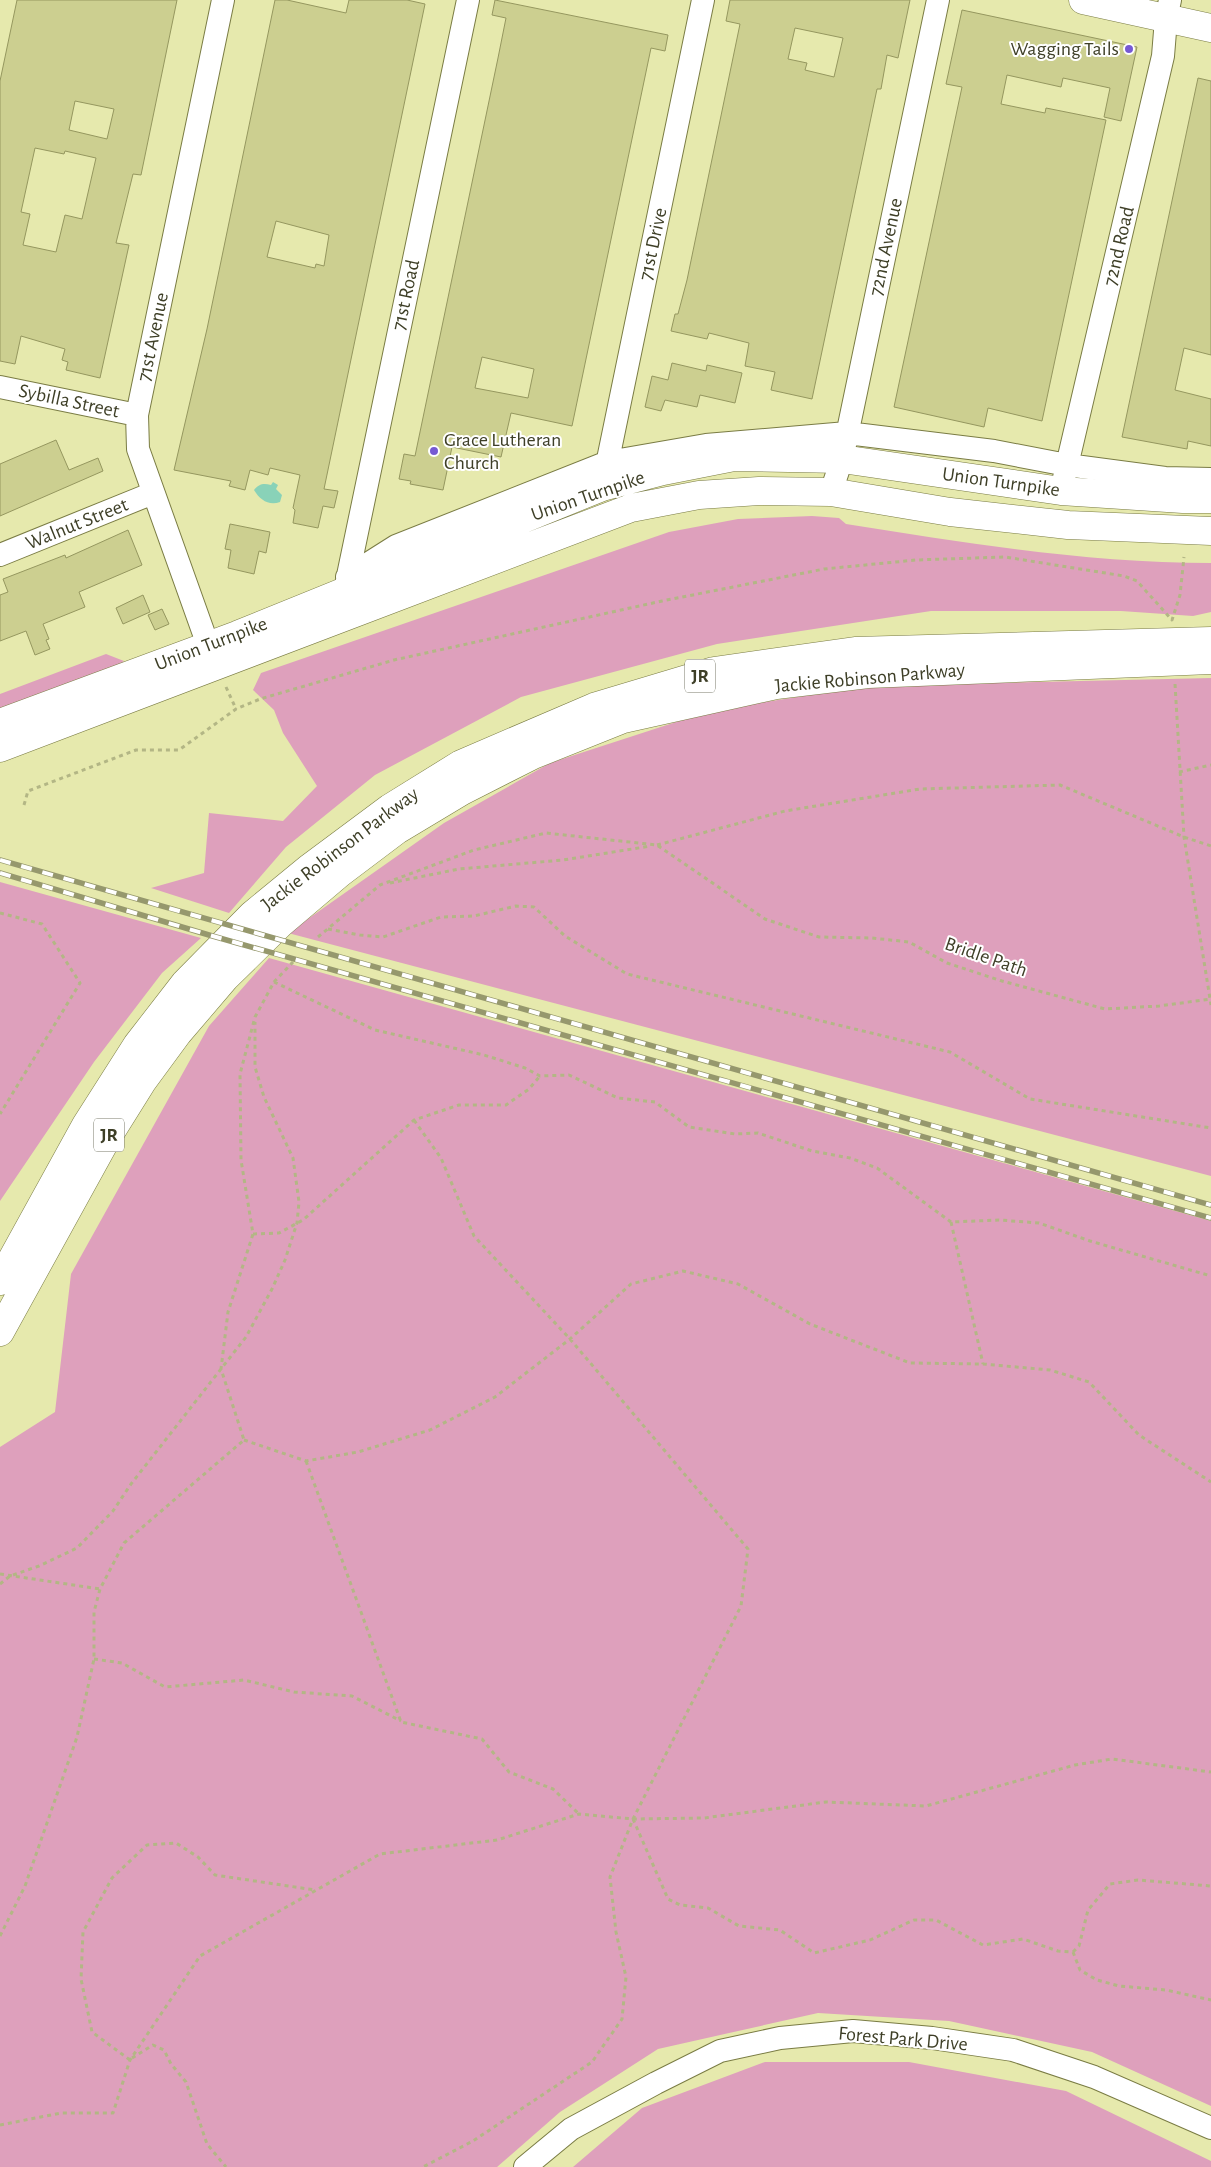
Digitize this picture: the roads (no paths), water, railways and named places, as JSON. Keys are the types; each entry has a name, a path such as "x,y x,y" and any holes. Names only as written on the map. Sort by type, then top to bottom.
{"main road":[{"path":"1083,0 1168,9 1211,28"},
{"name":"Union Turnpike","path":"0,723 216,664 346,584 605,475 663,471 734,457 844,446 1061,491 1183,499 1211,498"},
{"name":"Union Turnpike","path":"0,748 216,664 631,508 699,495 759,491 831,492 950,512 1058,524 1211,531"},
{"name":"Jackie Robinson Parkway","path":"0,1281 86,1125 137,1045 186,983 252,915 308,869 390,808 461,764 594,707 714,672 855,650 1211,641"},
{"name":"Jackie Robinson Parkway","path":"0,1332 106,1138 147,1075 178,1033 219,985 281,922 340,873 397,830 462,791 533,755 623,719 776,685 868,674 1211,660"}],"street":[{"name":"71st Avenue","path":"216,664 138,449 137,415 223,0"},
{"name":"71st Road","path":"346,584 468,0"},
{"name":"71st Drive","path":"605,475 703,0"},
{"name":"72nd Avenue","path":"831,492 844,446 938,0"},
{"name":"72nd Road","path":"1061,491 1163,56 1168,9"},
{"name":"Sybilla Street","path":"0,387 137,415"},
{"name":"Union Turnpike","path":"844,446 994,451 1067,465 1165,478 1211,480"},
{"name":"Walnut Street","path":"0,555 153,493"},
{"name":"Forest Park Drive","path":"525,2167 570,2129 720,2051 780,2038 853,2031 932,2038 1013,2050 1094,2077 1211,2128"}],"railway":[{"path":"0,860 1211,1205"},
{"path":"0,873 209,935 1211,1218"}],"place":[{"name":"Wagging Tails","path":"1129,49"},
{"name":"Grace Lutheran Church","path":"434,451"}]}
